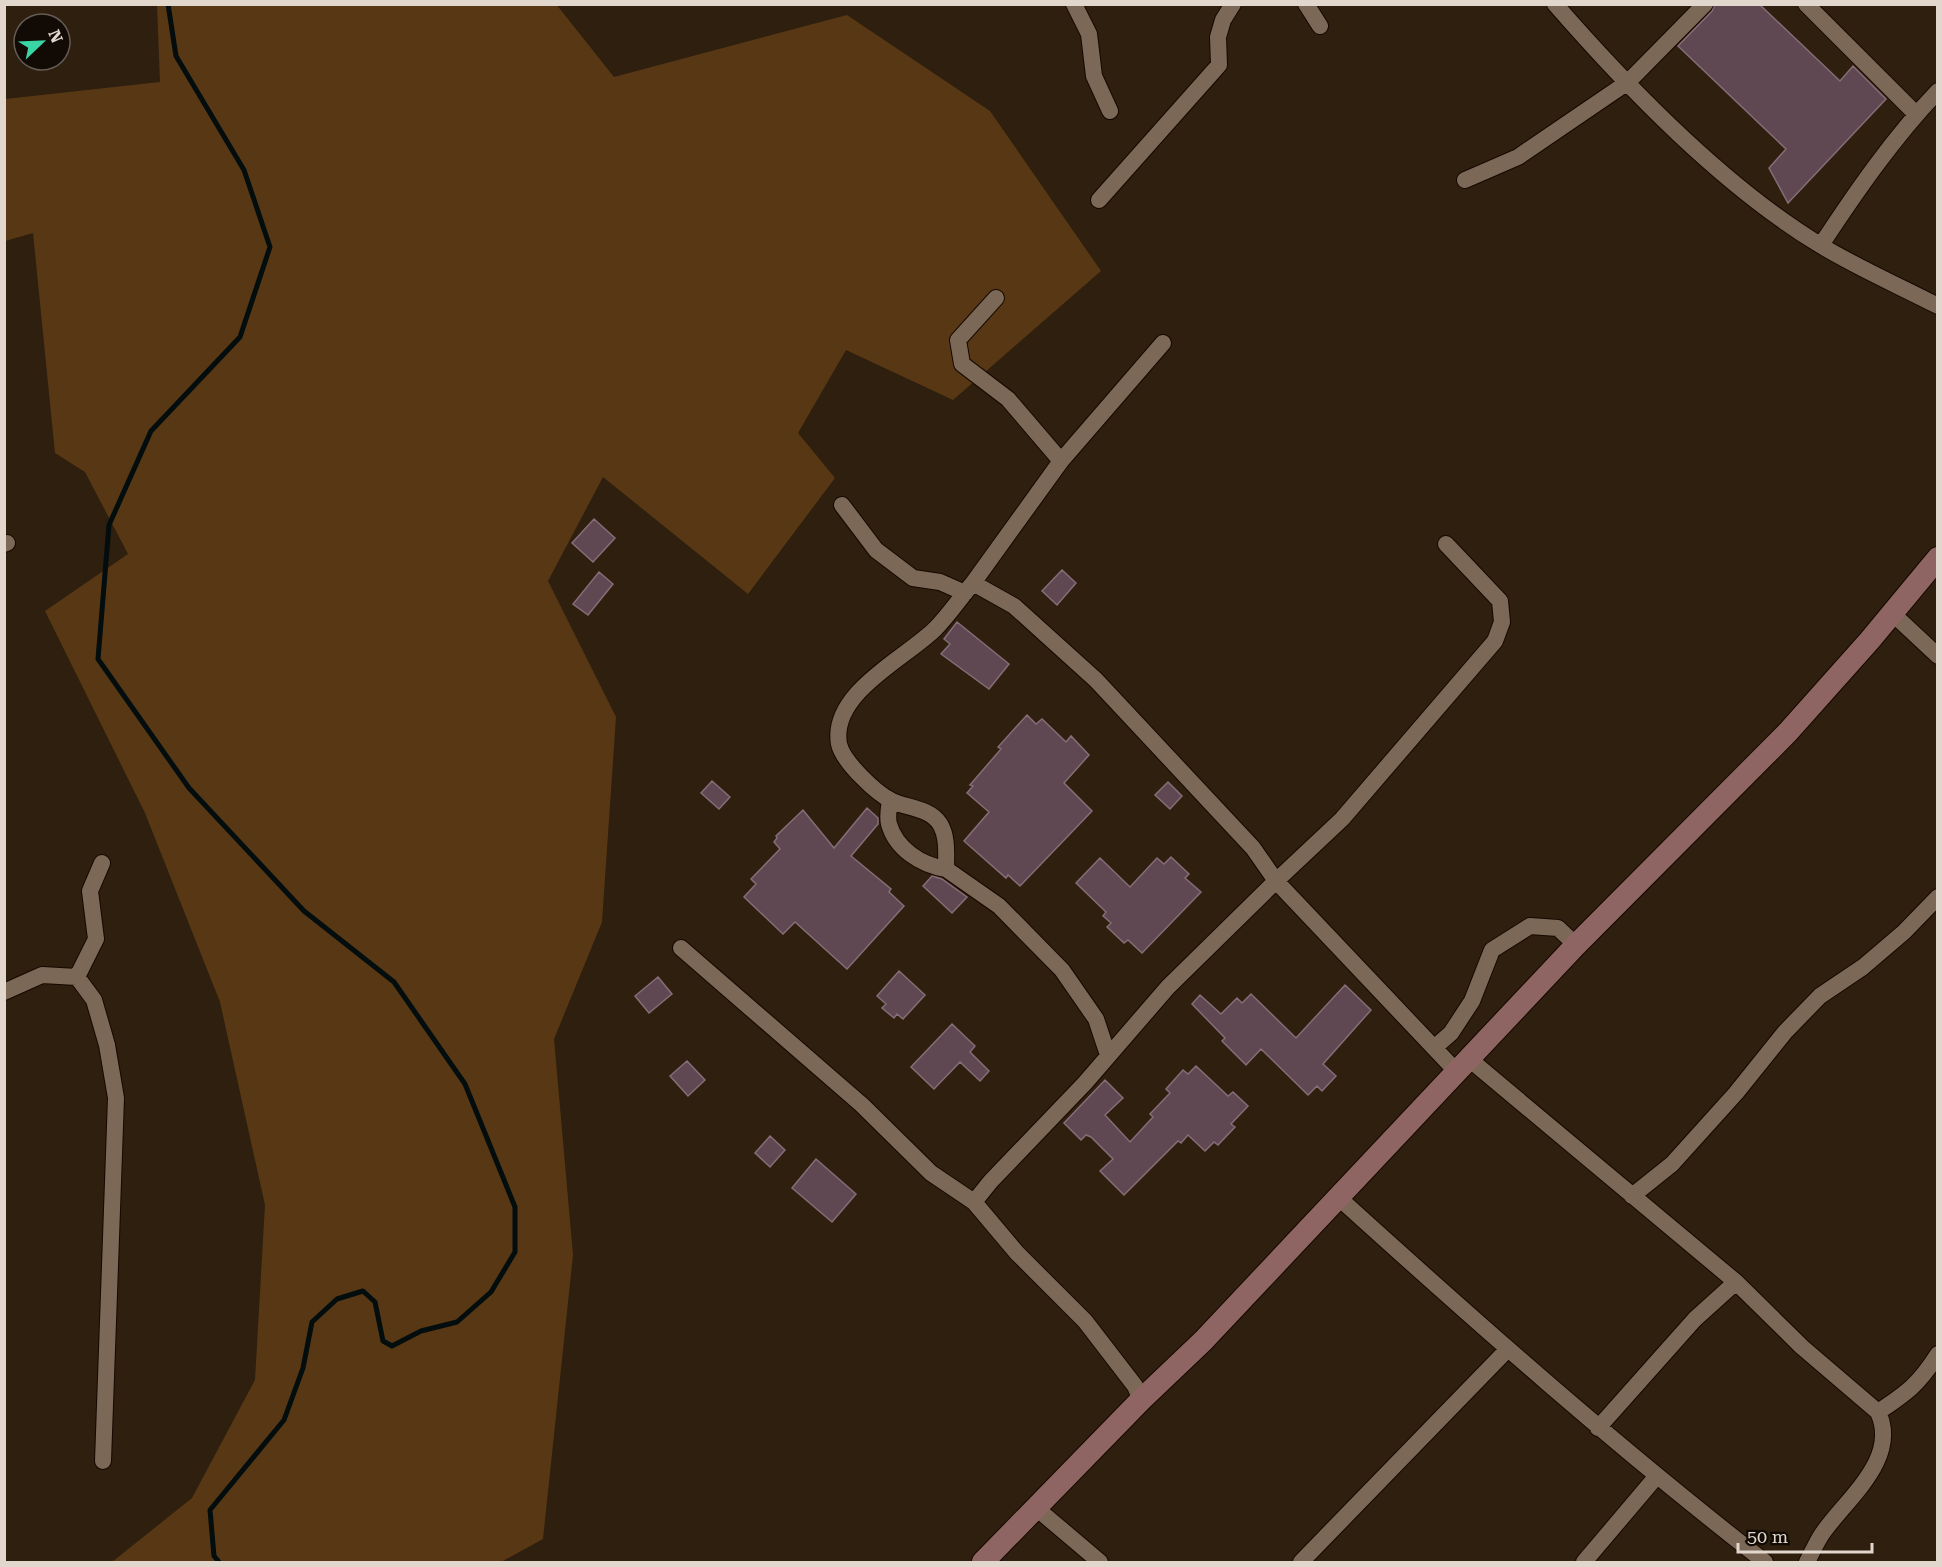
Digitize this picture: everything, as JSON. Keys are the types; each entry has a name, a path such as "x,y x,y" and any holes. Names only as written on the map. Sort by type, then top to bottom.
{"street":[{"path":"1074,4 1089,34 1094,76 1110,111"},
{"path":"1099,200 1219,65 1218,37 1223,20 1233,4"},
{"path":"1306,4 1320,26"},
{"path":"1555,4 1593,48 1732,182 1821,245 1938,306"},
{"path":"1465,180 1518,157 1628,82 1705,4"},
{"path":"1806,4 1916,114"},
{"path":"1821,245 1859,187 1916,114 1938,91"},
{"path":"996,298 958,340 962,364 1008,399 1061,461"},
{"path":"946,869 945,836 937,820 923,811 890,800 855,770 839,746 840,729 852,698 895,659 934,630 969,588 1061,461 1163,343"},
{"path":"842,505 876,550 913,578 969,588 1014,606 1096,680 1253,848 1276,881 1434,1048 1462,1065 1632,1196 1736,1282 1802,1347 1878,1412 1884,1425 1884,1442 1855,1496 1821,1535 1807,1563"},
{"path":"974,1202 1127,1036 1168,987 1342,819 1495,641 1502,622 1500,601 1446,544"},
{"path":"983,1563 1141,1400 1203,1341 1576,945 1788,732 1938,558"},
{"path":"1892,614 1938,656"},
{"path":"890,800 888,822 897,841 910,854 932,867 946,869 999,906 1062,970 1096,1019 1108,1055"},
{"path":"76,977 96,939 90,891 102,863"},
{"path":"1632,1196 1672,1164 1736,1093 1785,1032 1820,996 1863,967 1904,932 1938,897"},
{"path":"1434,1048 1451,1033 1472,1001 1492,950 1530,926 1558,928 1576,945"},
{"path":"681,948 862,1105 931,1173 974,1202 1017,1253 1085,1321 1135,1386 1141,1400"},
{"path":"4,992 42,975 76,977 94,1000 107,1045 116,1098 103,1461"},
{"path":"1096,1019 1127,1036"},
{"path":"1338,1197 1507,1350 1656,1477 1765,1563"},
{"path":"1598,1428 1695,1319 1736,1282"},
{"path":"1301,1563 1507,1350"},
{"path":"1878,1412 1903,1396 1922,1379 1938,1354"},
{"path":"1584,1563 1656,1477"},
{"path":"1035,1507 1100,1563"}],"shaded area":[{"path":"556,4 614,77 847,15 990,111 1101,271 953,400 846,350 798,433 835,478 748,594 603,477 548,581 616,717 602,922 554,1039 573,1255 543,1539 501,1562 112,1562 192,1498 255,1380 265,1205 220,1002 145,813 45,611 128,554 85,472 55,453 33,233 5,241 5,99 160,82 157,5"}],"building":[{"path":"1715,4 1759,4 1840,81 1853,66 1886,99 1788,203 1769,168 1786,149 1678,46 1712,11"},
{"path":"594,519 615,538 593,562 572,543"},
{"path":"1062,570 1076,583 1057,605 1042,591"},
{"path":"599,572 613,584 588,615 573,604"},
{"path":"957,622 1009,664 989,689 941,654 950,644 944,639"},
{"path":"1027,715 1036,724 1042,719 1066,742 1071,736 1089,755 1064,783 1092,811 1020,886 1008,875 1006,878 964,841 989,812 967,793 973,786 970,785 1001,749 998,747"},
{"path":"712,781 730,797 719,809 701,793"},
{"path":"1168,782 1182,796 1170,809 1155,795"},
{"path":"867,808 878,818 878,824 851,856 891,889 889,892 904,906 847,969 795,922 783,934 744,897 756,884 751,879 780,849 774,842 776,836 803,810 834,848"},
{"path":"1171,857 1189,874 1185,878 1201,892 1142,953 1128,940 1124,943 1107,927 1111,923 1103,916 1106,912 1076,883 1100,858 1130,887 1157,858 1164,864"},
{"path":"932,876 942,879 967,897 952,913 923,886"},
{"path":"899,971 925,995 903,1019 897,1014 894,1018 882,1008 886,1004 877,996"},
{"path":"658,977 672,994 649,1013 635,996"},
{"path":"1345,985 1371,1010 1323,1064 1336,1076 1322,1091 1317,1086 1308,1095 1261,1049 1246,1065 1222,1041 1225,1038 1192,1004 1200,995 1221,1014 1237,998 1242,1003 1251,994 1296,1038"},
{"path":"952,1024 975,1046 970,1052 989,1071 980,1081 960,1062 934,1089 911,1067"},
{"path":"687,1061 705,1080 688,1096 670,1076"},
{"path":"1196,1066 1228,1096 1233,1092 1248,1106 1231,1124 1235,1127 1218,1145 1214,1142 1205,1151 1188,1135 1181,1143 1178,1141 1124,1195 1100,1171 1113,1159 1091,1137 1086,1135 1081,1140 1064,1123 1105,1080 1123,1098 1105,1115 1130,1142 1153,1117 1150,1114 1170,1093 1166,1089 1183,1070 1188,1074"},
{"path":"770,1136 785,1150 770,1167 755,1153"},
{"path":"816,1159 856,1194 832,1222 792,1188"}],"waterway":[{"path":"168,4 176,56 244,170 270,247 240,337 151,431 109,525 98,659 189,788 304,911 394,982 465,1084 515,1207 515,1252 491,1292 457,1322 421,1331 392,1346 383,1341 375,1302 363,1291 337,1299 312,1322 303,1368 284,1420 210,1510 214,1556 219,1562"}]}
